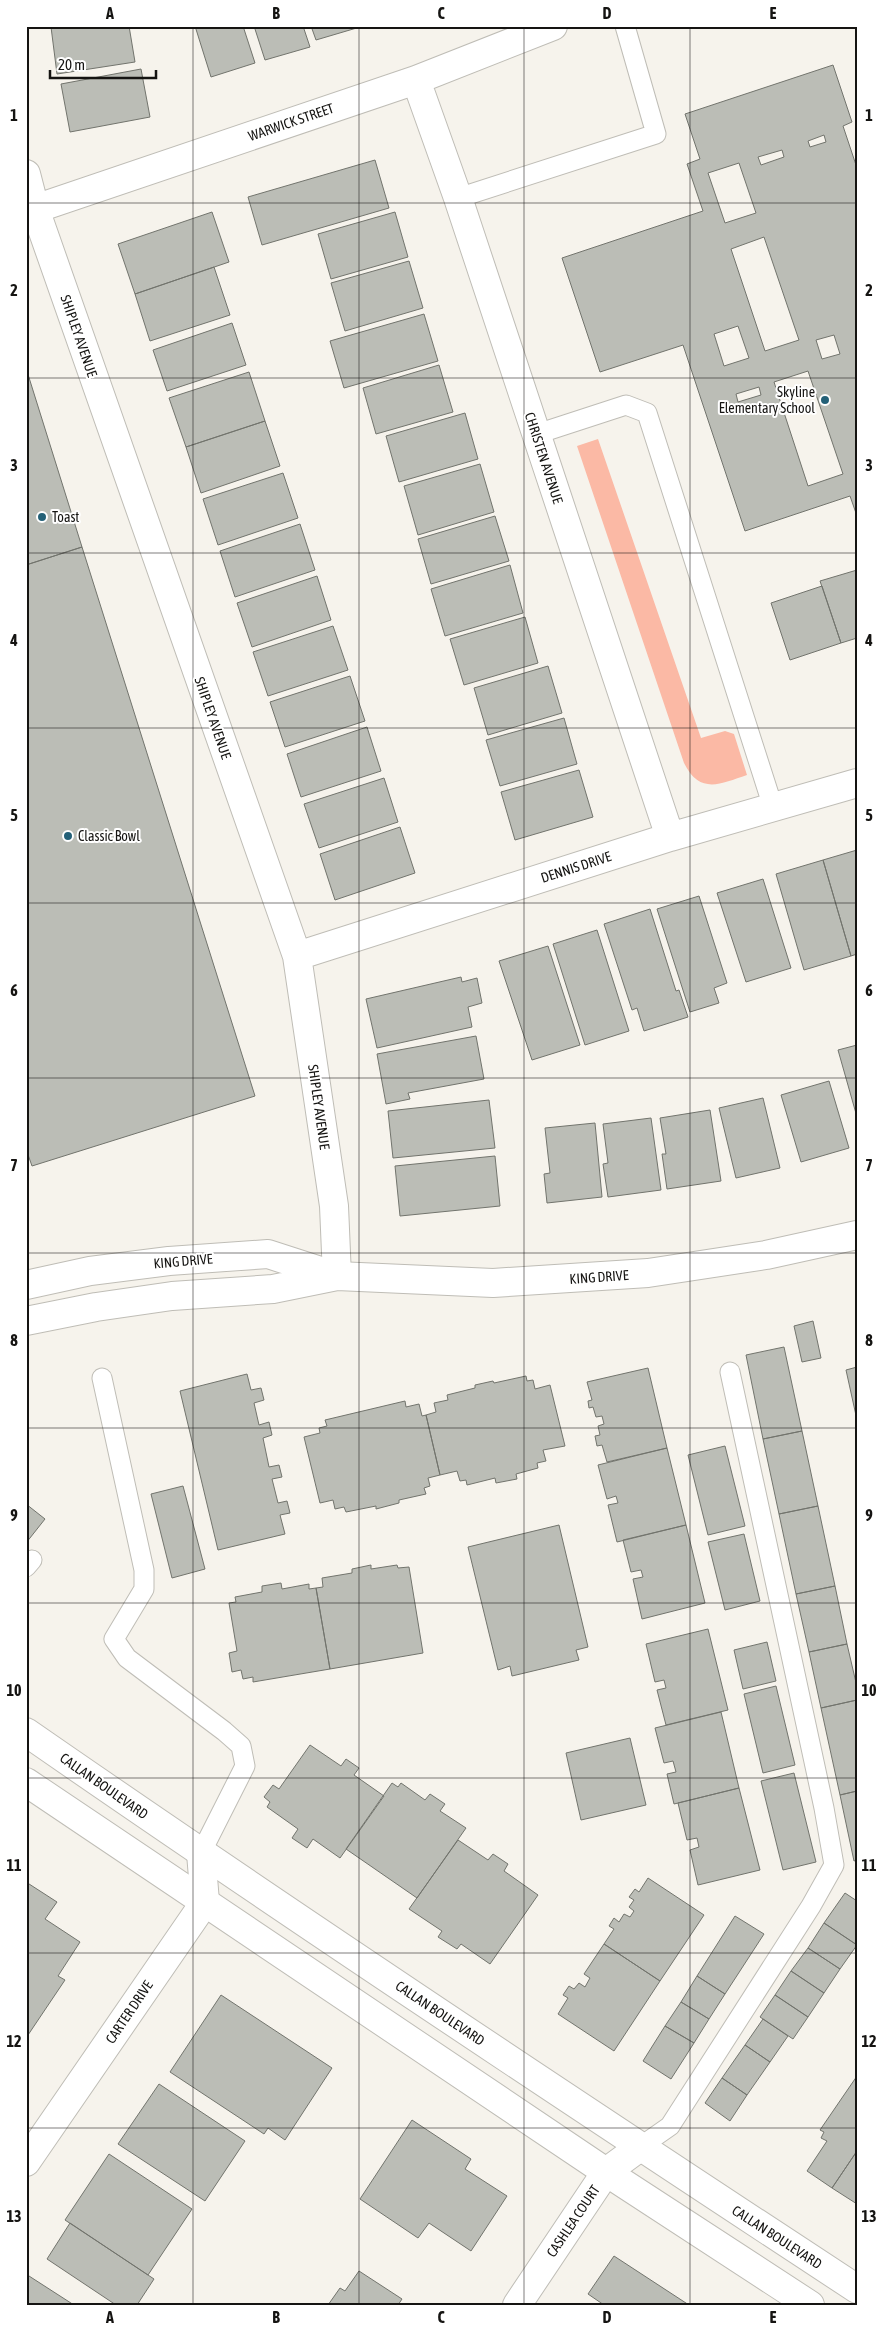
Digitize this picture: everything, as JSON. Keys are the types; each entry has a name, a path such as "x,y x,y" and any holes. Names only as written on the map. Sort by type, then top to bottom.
{"street":[{"name":"WARWICK STREET","path":"31,211 416,80 553,26"},
{"name":"CHRISTEN AVENUE","path":"416,80 458,198 670,837"},
{"name":"SHIPLEY AVENUE","path":"26,174 31,211 297,956 334,1206 337,1276"},
{"name":"DENNIS DRIVE","path":"297,956 670,837 857,783"},
{"name":"KING DRIVE","path":"26,1321 96,1307 172,1296 273,1289 337,1276 493,1282 611,1276 687,1268 857,1235"},
{"name":"KING DRIVE","path":"26,1285 90,1271 169,1261 268,1254 337,1276"},
{"name":"CALLAN BOULEVARD","path":"26,1732 201,1853 857,2289"},
{"path":"26,1782 606,2172 810,2305"},
{"path":"201,1853 205,1902"},
{"name":"CARTER DRIVE","path":"26,2162 205,1902"},
{"name":"CASHLEA COURT","path":"517,2305 606,2172 640,2146"}],"lane":[{"path":"458,198 656,134 625,26"},
{"path":"537,434 626,405 647,413 773,807"},
{"path":"640,2146 670,2126 811,1906 834,1865 824,1808 730,1372"},
{"path":"102,1378 144,1570 144,1589 114,1639 126,1658 224,1731 241,1746 244,1766 201,1853"}],"shaded area":[{"path":"598,439 701,738 725,731 734,734 747,775 719,784 704,783 697,780 690,773 684,763 577,446"}],"building":[{"path":"129,26 135,62 57,74 51,27"},
{"path":"195,26 243,26 255,63 211,77"},
{"path":"254,26 303,26 310,47 265,60"},
{"path":"311,26 360,26 360,27 316,40"},
{"path":"833,65 852,122 843,126 857,168 857,516 850,496 745,531 683,345 600,372 562,258 703,211 687,164 700,159 685,114","holes":["824,135 826,142 810,147 808,141","782,150 784,157 761,165 758,157","739,163 756,213 725,223 708,173","764,237 799,340 765,351 731,249","738,326 749,358 724,366 714,334","834,335 840,354 822,359 816,340","808,371 843,474 808,486 774,382","759,387 761,395 738,402 736,394"]},
{"path":"141,69 150,117 70,132 61,84"},
{"path":"375,160 389,208 262,245 248,197"},
{"path":"212,212 229,262 135,294 118,244"},
{"path":"395,212 408,257 331,279 318,234"},
{"path":"409,261 423,308 345,331 331,283"},
{"path":"214,267 230,315 150,341 135,294"},
{"path":"424,314 438,361 344,388 330,341"},
{"path":"232,323 246,365 167,391 153,350"},
{"path":"439,365 453,412 376,434 363,388"},
{"path":"26,368 82,547 26,565"},
{"path":"249,372 265,421 186,447 169,398"},
{"path":"465,413 478,459 399,482 386,436"},
{"path":"265,421 280,466 201,493 186,447"},
{"path":"480,464 494,512 418,535 404,486"},
{"path":"283,473 298,518 218,545 203,499"},
{"path":"495,516 509,561 431,584 418,539"},
{"path":"300,524 315,570 235,597 220,551"},
{"path":"82,547 255,1096 32,1166 26,1149 26,565"},
{"path":"510,565 523,613 445,636 431,589"},
{"path":"857,570 857,638 841,643 820,581"},
{"path":"317,576 331,620 252,647 237,603"},
{"path":"822,586 841,643 790,660 771,603"},
{"path":"525,617 538,663 464,685 450,639"},
{"path":"333,626 348,670 268,696 253,652"},
{"path":"548,666 562,713 488,735 474,688"},
{"path":"350,676 365,721 285,747 270,702"},
{"path":"564,718 577,764 500,786 486,740"},
{"path":"367,727 381,771 301,797 287,754"},
{"path":"579,770 593,817 515,840 501,792"},
{"path":"384,778 398,822 319,848 304,804"},
{"path":"400,827 415,873 335,900 320,854"},
{"path":"857,850 857,954 851,956 823,860"},
{"path":"823,860 851,956 804,970 776,874"},
{"path":"763,879 791,968 746,982 717,893"},
{"path":"699,896 727,983 714,988 719,1003 690,1012 657,909"},
{"path":"650,909 676,991 679,990 688,1017 644,1031 637,1008 632,1010 604,924"},
{"path":"597,930 629,1031 585,1045 553,944"},
{"path":"548,946 580,1045 532,1060 499,961"},
{"path":"461,977 462,982 477,978 482,1003 468,1007 472,1027 377,1048 366,999"},
{"path":"476,1036 484,1079 408,1093 410,1099 386,1104 377,1054"},
{"path":"857,1045 857,1117 838,1050"},
{"path":"829,1081 849,1148 801,1162 781,1095"},
{"path":"763,1098 780,1168 736,1178 719,1108"},
{"path":"489,1100 495,1148 393,1158 388,1111"},
{"path":"710,1110 721,1181 667,1189 662,1154 666,1154 660,1118"},
{"path":"651,1118 661,1190 608,1197 603,1164 608,1163 603,1124"},
{"path":"595,1123 602,1197 547,1203 544,1174 550,1173 545,1128"},
{"path":"495,1156 500,1206 400,1216 395,1166"},
{"path":"813,1321 821,1358 802,1362 794,1326"},
{"path":"784,1347 802,1431 763,1439 746,1355"},
{"path":"857,1367 857,1420 846,1370"},
{"path":"648,1368 667,1448 607,1462 602,1445 597,1446 595,1436 600,1435 598,1426 604,1424 602,1416 596,1417 593,1407 589,1408 588,1401 592,1400 587,1382"},
{"path":"247,1374 251,1390 261,1388 264,1400 254,1403 259,1425 269,1422 272,1435 263,1438 269,1467 279,1465 282,1477 272,1479 278,1503 287,1501 290,1513 280,1515 285,1534 218,1550 180,1391"},
{"path":"526,1376 527,1381 533,1380 535,1389 550,1385 565,1446 543,1450 546,1461 537,1463 538,1468 516,1474 517,1479 496,1483 495,1478 467,1485 466,1480 460,1481 457,1471 440,1475 426,1415 436,1412 434,1403 448,1400 447,1395 475,1388 475,1385"},
{"path":"405,1401 406,1407 419,1404 422,1416 426,1415 440,1475 428,1478 430,1486 424,1488 426,1494 399,1500 399,1503 376,1509 376,1506 346,1512 344,1507 335,1509 333,1500 320,1503 304,1437 320,1433 319,1428 327,1426 325,1420"},
{"path":"802,1431 818,1506 779,1514 763,1439"},
{"path":"725,1446 745,1526 708,1535 688,1455"},
{"path":"667,1448 686,1525 617,1542 608,1505 618,1503 616,1496 607,1499 598,1465"},
{"path":"183,1486 205,1569 172,1578 151,1494"},
{"path":"26,1504 45,1519 26,1543"},
{"path":"818,1506 835,1586 796,1594 779,1514"},
{"path":"559,1525 588,1647 576,1650 579,1660 512,1676 510,1666 498,1670 468,1547"},
{"path":"686,1525 705,1603 642,1619 633,1579 643,1577 641,1570 631,1572 623,1540"},
{"path":"744,1534 760,1601 725,1610 708,1542"},
{"path":"371,1565 371,1569 397,1565 398,1568 409,1567 423,1653 330,1669 316,1588 323,1587 322,1578 352,1573 352,1569"},
{"path":"281,1583 282,1589 309,1584 309,1589 316,1588 330,1669 253,1682 253,1677 243,1679 241,1670 232,1672 229,1653 237,1651 229,1603 236,1602 235,1597 262,1592 262,1586"},
{"path":"835,1586 847,1644 809,1652 796,1594"},
{"path":"708,1629 728,1710 666,1725 657,1690 666,1688 664,1680 655,1682 646,1644"},
{"path":"767,1642 776,1681 743,1689 734,1650"},
{"path":"847,1644 857,1687 857,1700 821,1708 809,1652"},
{"path":"776,1686 795,1765 763,1773 744,1694"},
{"path":"857,1700 857,1791 840,1795 821,1708"},
{"path":"721,1712 739,1788 674,1804 667,1774 676,1772 673,1761 664,1763 655,1728"},
{"path":"630,1738 646,1805 581,1820 566,1753"},
{"path":"310,1745 341,1766 346,1759 359,1768 354,1775 384,1796 340,1858 313,1839 307,1848 292,1838 298,1829 267,1807 270,1802 264,1797 273,1785 279,1789"},
{"path":"794,1773 816,1862 783,1870 761,1781"},
{"path":"392,1783 398,1787 401,1783 425,1800 430,1794 445,1804 440,1811 466,1828 417,1898 346,1849"},
{"path":"739,1788 760,1870 698,1885 690,1850 699,1847 697,1838 687,1840 678,1803"},
{"path":"857,1791 857,1860 854,1861 840,1795"},
{"path":"458,1840 488,1860 493,1854 508,1864 504,1871 538,1895 490,1964 461,1944 457,1949 438,1937 442,1931 409,1909"},
{"path":"648,1878 704,1915 660,1981 604,1944 614,1929 609,1926 614,1918 619,1922 624,1914 630,1917 634,1911 629,1907 634,1900 629,1897 635,1889 639,1892"},
{"path":"26,1882 57,1902 45,1919 80,1942 58,1976 65,1980 26,2038"},
{"path":"845,1893 857,1901 857,1945 824,1923"},
{"path":"735,1916 764,1934 725,1994 697,1976"},
{"path":"824,1923 857,1945 840,1969 808,1948"},
{"path":"604,1944 660,1981 614,2051 558,2014 568,1998 563,1995 569,1986 574,1989 579,1983 585,1987 590,1978 584,1974"},
{"path":"808,1948 840,1969 824,1993 791,1971"},
{"path":"791,1971 824,1993 808,2017 775,1995"},
{"path":"697,1976 725,1994 709,2019 681,2002"},
{"path":"221,1995 332,2068 285,2140 268,2128 264,2134 170,2072"},
{"path":"775,1995 808,2017 793,2039 760,2017"},
{"path":"681,2002 709,2019 694,2043 665,2026"},
{"path":"763,2019 788,2036 770,2062 745,2045"},
{"path":"665,2026 694,2043 671,2079 643,2061"},
{"path":"745,2045 770,2062 747,2095 722,2078"},
{"path":"857,2076 857,2151 832,2188 807,2171 827,2141 821,2138 824,2132 820,2130"},
{"path":"722,2078 747,2095 730,2121 705,2103"},
{"path":"159,2084 245,2141 205,2201 118,2144"},
{"path":"412,2120 471,2159 465,2169 507,2196 471,2251 429,2223 418,2238 360,2199"},
{"path":"857,2151 857,2204 832,2188"},
{"path":"109,2154 192,2209 148,2275 65,2220"},
{"path":"70,2223 154,2279 137,2305 116,2305 47,2259"},
{"path":"614,2256 689,2305 604,2305 588,2294"},
{"path":"359,2271 402,2299 398,2305 328,2305 340,2288 345,2291"},
{"path":"29,2276 74,2305 26,2305 26,2280"}],"place":[{"name":"Skyline Elementary School","path":"825,400"},
{"name":"Toast","path":"42,517"},
{"name":"Classic Bowl","path":"68,836"}]}
